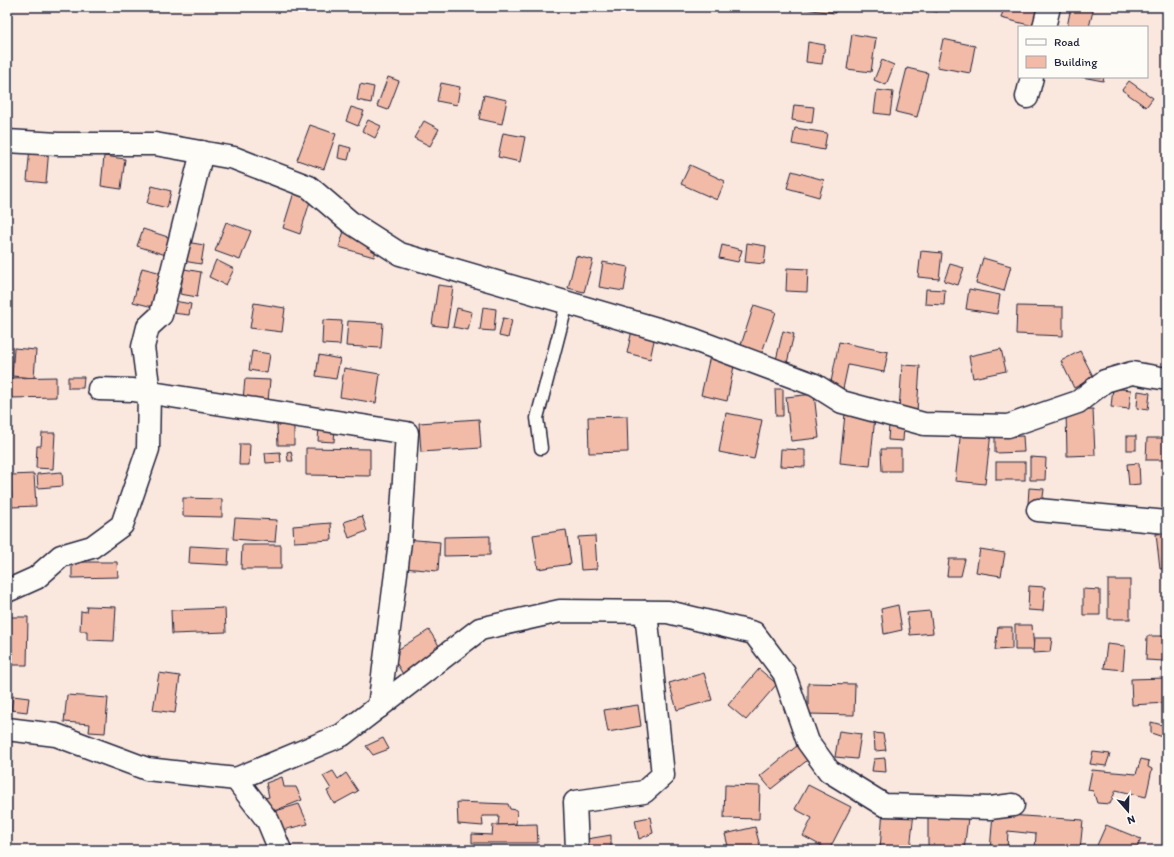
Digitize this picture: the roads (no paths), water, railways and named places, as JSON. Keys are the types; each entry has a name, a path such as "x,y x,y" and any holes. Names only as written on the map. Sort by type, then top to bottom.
{"street":[{"path":"1044,26 1049,7"},
{"path":"7,141 58,144 155,144 234,158 309,187 350,222 400,254 692,339 815,385 842,402 924,424 1008,426 1078,402 1105,381 1132,373 1167,379"},
{"path":"7,591 36,578 61,556 92,547 122,525 148,449 149,392 143,347 148,327 161,315 202,152"},
{"path":"99,389 149,392 407,433 400,542 379,707"},
{"path":"1038,510 1167,522"},
{"path":"7,729 56,736 147,769 236,779 342,735 480,629 560,611 668,612 754,633 784,673 808,742 829,771 884,805 990,808 1013,805"},
{"path":"576,850 575,802 644,792 663,775 646,612"},
{"path":"236,779 268,821 280,850"}],"lane":[{"path":"541,448 537,418 567,303"}]}
